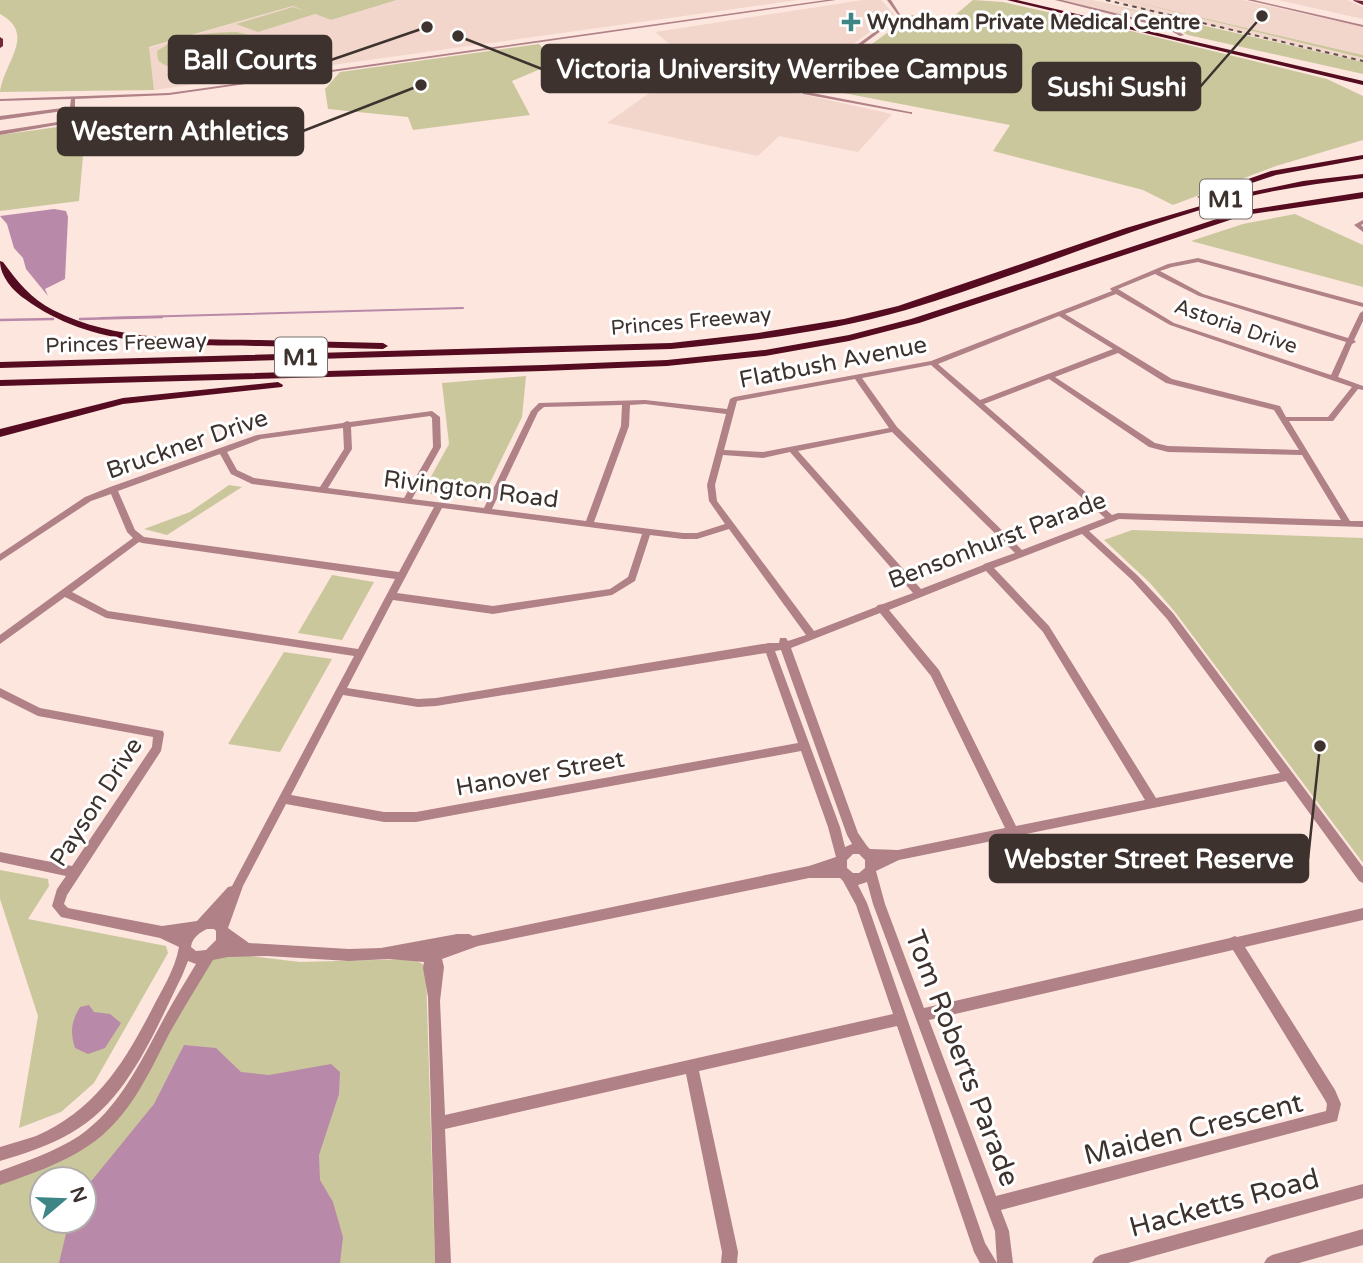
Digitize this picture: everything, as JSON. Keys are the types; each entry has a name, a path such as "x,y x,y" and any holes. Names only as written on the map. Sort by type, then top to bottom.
{"highway":[{"path":"1010,0 1028,2"},
{"path":"1020,0 1257,52 1363,81"},
{"path":"1178,35 1363,81"},
{"path":"1093,242 1183,203 1253,178 1303,166 1363,157"},
{"name":"Princes Freeway","path":"0,365 671,346 753,338 834,324 940,295 1235,196 1307,182 1363,176"},
{"name":"Princes Freeway","path":"0,383 667,363 765,354 849,338 958,308 1211,222 1280,205 1363,195"},
{"path":"0,264 9,281 42,309 79,324 135,337 220,342 601,348"},
{"path":"0,433 68,413 173,394 478,370"}],"main road":[{"path":"1356,0 1363,3"},
{"path":"0,39 0,46"}],"street":[{"path":"0,99 145,97 834,0"},
{"path":"889,0 900,15 801,88 805,93 910,113"},
{"path":"1057,0 1167,27 1178,35"},
{"path":"1249,0 1309,13"},
{"path":"1255,0 1363,25"},
{"path":"0,132 66,122 72,117 73,99"},
{"path":"0,118 72,108"},
{"path":"1363,222 1357,225 1363,230"},
{"name":"Astoria Drive","path":"1360,386 1172,324 1115,292 1114,287 1155,271 1201,261 1363,305"},
{"path":"1155,271 1201,295 1352,342"},
{"name":"Flatbush Avenue","path":"810,633 730,526 711,496 711,485 733,401 741,396 933,363 1115,292"},
{"path":"1059,313 1169,381 1273,405 1347,523"},
{"path":"1334,377 1363,313"},
{"path":"979,403 1118,349"},
{"path":"933,363 1111,518"},
{"path":"857,377 894,429 1020,553"},
{"path":"1051,377 1152,445 1168,449 1305,453"},
{"path":"1284,419 1330,419 1360,386"},
{"path":"487,510 537,408 626,402 730,412"},
{"path":"589,524 625,426 626,402"},
{"name":"Bruckner Drive","path":"0,558 83,501 268,435 423,413 435,414 437,447 407,500"},
{"path":"322,490 348,449 347,423"},
{"path":"719,452 754,456 894,429"},
{"path":"793,450 918,592"},
{"name":"Rivington Road","path":"222,451 234,472 245,479 690,537 730,526"},
{"path":"113,489 131,531 139,538 401,576"},
{"path":"0,1178 64,1155 112,1117 139,1082 191,982 222,942 223,930 238,884 439,505"},
{"name":"Bensonhurst Parade","path":"342,691 418,703 436,702 769,647 858,616 1111,518 1133,515 1363,523"},
{"path":"1082,529 1135,578 1170,616 1363,877"},
{"path":"390,596 493,610 612,592 632,579 647,531"},
{"path":"0,640 139,538"},
{"path":"987,566 1046,629 1154,804"},
{"path":"64,592 106,614 361,653"},
{"path":"881,607 935,673 1013,832"},
{"path":"784,643 850,827 865,853"},
{"name":"Tom Roberts Parade","path":"769,647 834,827 842,866 861,903 979,1247 989,1263"},
{"name":"Payson Drive","path":"0,692 38,712 154,732 160,736 157,748 59,898 62,911 162,932 185,947"},
{"name":"Hanover Street","path":"284,799 384,817 415,817 804,746"},
{"path":"842,866 848,850 898,855 1289,776"},
{"name":"Tom Roberts Parade","path":"865,853 879,904 1005,1240 1005,1263"},
{"path":"185,947 194,958 247,949 324,955 433,952 478,940 842,866 860,878 898,855"},
{"path":"0,857 75,872"},
{"path":"0,1154 45,1141 68,1130 109,1094 172,984 185,947 199,925 238,884"},
{"path":"921,1015 1363,914"},
{"path":"199,925 216,923 247,949"},
{"name":"Payson Drive","path":"162,932 199,925"},
{"name":"Maiden Crescent","path":"992,1205 1332,1116 1334,1104 1330,1095 1236,942"},
{"path":"433,952 430,984 435,1001 443,1263"},
{"path":"439,1123 899,1019"},
{"path":"691,1066 730,1252 729,1263"},
{"name":"Hacketts Road","path":"1100,1263 1363,1191"},
{"path":"1272,1263 1363,1237"}],"shaded area":[{"path":"0,0 397,0 331,20 315,14 258,32 236,24 293,7 305,11 293,6 149,47 154,90 0,92 17,40 16,30 11,22 0,14"},
{"path":"398,0 798,0 154,90 148,48 293,6 331,20"},
{"path":"863,0 881,0 894,14 806,79 685,57 655,32"},
{"path":"973,0 1003,2 1327,79 1363,96 1363,140 1276,166 1173,205 1143,190 993,151 1010,125 812,87 912,15 948,21"},
{"path":"1061,0 1092,0 1200,26 1192,31 1179,30"},
{"path":"1092,0 1363,62 1363,74 1188,35 1179,30 1192,31 1199,26"},
{"path":"1102,0 1137,7 1115,0 1242,0 1363,27 1363,55 1163,9 1363,58 1363,62"},
{"path":"1126,0 1363,55 1363,58"},
{"path":"1278,0 1347,0 1363,7 1363,19"},
{"path":"237,32 253,36 257,42 250,50 225,63 180,69 167,66 158,60 157,51 175,41 206,34"},
{"path":"539,44 557,62 512,81 530,115 413,130 408,117 328,109 325,89 340,72"},
{"path":"689,65 798,85 792,92 892,114 858,152 779,136 758,156 607,123"},
{"path":"86,123 79,201 0,211 0,135"},
{"path":"54,209 66,211 68,217 65,279 45,289 48,296 26,269 23,258 14,248 7,224 0,216"},
{"path":"1295,214 1363,245 1363,287 1191,241 1243,224"},
{"path":"526,376 522,417 481,501 422,493 449,444 442,383"},
{"path":"229,485 242,487 167,535 144,529 190,512"},
{"path":"1132,530 1363,538 1363,863 1175,612 1150,583 1104,540"},
{"path":"332,575 374,582 342,640 298,633"},
{"path":"284,652 332,659 280,752 228,744"},
{"path":"0,870 48,879 49,886 28,919 166,946 168,953 94,1083 61,1112 19,1128 38,1016 0,899"},
{"path":"233,954 300,962 412,959 423,964 426,972 435,1263 0,1263 0,1182 28,1169 28,1235 98,1235 98,1165 38,1165 89,1142 200,974 213,959"},
{"path":"89,1005 94,1012 110,1014 121,1023 105,1048 88,1054 75,1048 72,1032 80,1007"},
{"path":"184,1045 216,1048 241,1072 269,1075 331,1064 340,1072 339,1094 319,1155 320,1180 333,1202 343,1237 340,1263 59,1263 66,1235 98,1235 98,1173 154,1104"}],"waterway":[{"path":"101,318 463,308"},
{"path":"80,319 162,317"},
{"path":"0,320 53,319"}],"railway":[{"path":"1106,0 1363,61"}],"place":[{"name":"Sushi Sushi","path":"1262,16"},
{"name":"Wyndham Private Medical Centre","path":"851,22"},
{"name":"Ball Courts","path":"427,27"},
{"name":"Victoria University Werribee Campus","path":"458,36"},
{"name":"Western Athletics","path":"421,85"},
{"name":"Webster Street Reserve","path":"1320,746"}]}
